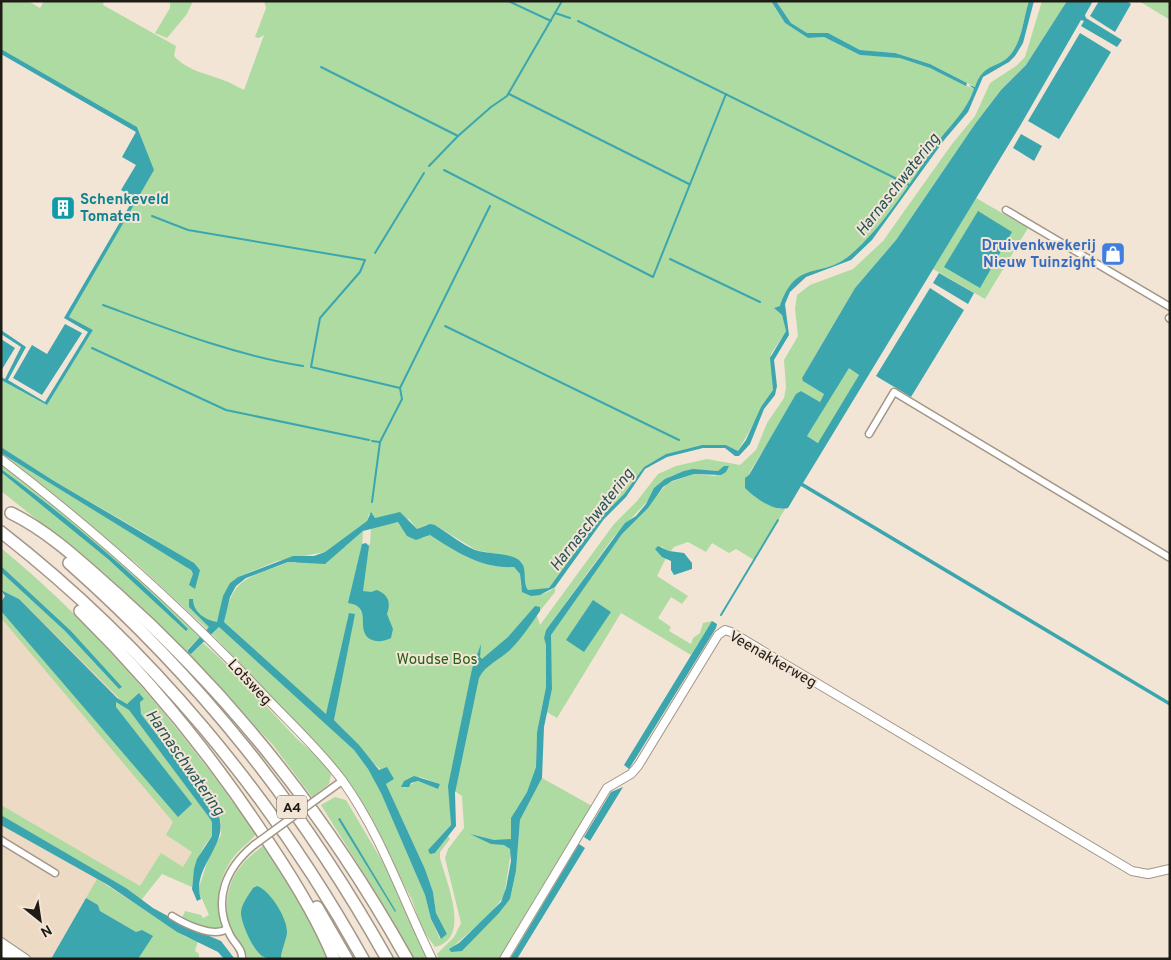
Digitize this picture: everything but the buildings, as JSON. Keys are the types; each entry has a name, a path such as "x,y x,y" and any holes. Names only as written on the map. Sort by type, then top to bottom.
{"highway":[{"name":"A4","path":"1,505 110,599 175,665 266,772 294,809 363,915 387,959"},
{"name":"A4","path":"11,512 36,525 111,588 184,656 259,740 306,799 357,874 407,959"},
{"name":"A4","path":"2,533 35,568 209,735 277,821 335,911 363,959"},
{"name":"A4","path":"156,683 267,840 316,918 334,959"},
{"name":"A4","path":"267,840 284,857 337,938 347,959"}],"street":[{"path":"1006,210 1168,306"},
{"path":"869,434 894,392 1170,558"},
{"name":"Lotsweg","path":"1,459 83,522 144,575 212,641 342,781 402,890 432,959"},
{"name":"Veenakkerweg","path":"504,959 607,788 631,774 638,766 718,635 725,630 1132,871 1148,874 1170,868"},
{"path":"242,959 241,951 227,929 222,905 223,887 230,870 240,856 342,781"},
{"path":"1,840 55,873"},
{"path":"172,916 190,927 217,933 227,929"},
{"path":"1,942 26,959"},
{"path":"1,951 14,959"}],"shaded area":[{"path":"1,580 111,685 207,811 185,882 162,871 140,903 181,959 1,959"}],"green space":[{"path":"3,1 28,1 40,8 44,1 104,1 103,5 176,46 174,56 185,65 244,90 264,35 259,38 255,37 266,8 264,1 771,1 785,23 808,38 824,37 860,55 900,57 930,68 974,89 963,110 874,231 849,256 838,263 810,272 793,282 786,292 780,307 774,308 782,315 786,331 771,354 773,390 738,451 726,445 702,445 666,454 644,467 624,494 601,517 549,589 528,590 525,584 522,562 476,550 435,525 426,525 417,529 409,519 375,518 369,514 367,521 325,552 277,561 238,577 230,583 217,622 207,629 137,564 1,456 1,453 189,568 193,574 200,569 146,534 54,481 1,447 1,380 47,405 93,330 69,317 153,170 137,127 1,49 1,4"},
{"path":"170,1 193,1 187,14 167,38 155,33 170,8"},
{"path":"776,1 1029,1 1015,48 1006,59 982,73 975,87 930,64 895,53 860,50 828,33 807,33 791,23"},
{"name":"Woudse Bos","path":"1042,1 1067,1 1026,65 1001,90 975,124 896,240 855,288 802,378 824,394 820,402 801,391 749,475 778,509 785,509 754,560 736,549 729,553 712,543 706,552 688,542 674,547 670,552 661,546 662,557 666,558 657,576 688,596 682,604 671,597 658,618 671,627 669,631 691,644 693,638 700,633 703,623 712,621 691,655 621,613 557,718 547,712 552,689 550,636 601,562 622,534 668,483 694,474 715,476 723,468 718,471 703,470 671,476 612,539 546,630 544,638 546,645 546,687 537,732 536,767 527,792 515,811 511,826 511,839 498,841 508,846 511,852 504,896 490,914 455,945 462,951 510,899 516,871 520,820 542,778 592,806 500,959 439,959 437,954 454,937 461,923 445,858 448,849 464,828 462,796 449,787 451,825 428,850 435,853 448,836 450,839 440,852 440,858 451,894 454,921 452,933 446,942 435,947 422,929 412,900 355,791 353,791 334,764 212,634 219,627 354,750 368,769 381,793 425,895 431,919 440,939 447,934 436,913 433,892 425,869 386,784 394,779 377,767 334,720 337,702 327,715 224,622 232,595 245,580 253,576 289,562 295,563 346,546 363,531 362,549 370,544 371,527 398,522 423,538 430,535 460,553 480,562 502,567 514,567 520,574 521,587 529,593 538,595 546,593 555,587 555,592 540,611 540,607 534,607 540,625 614,524 637,501 658,474 676,466 707,459 740,465 756,450 767,423 784,398 786,387 784,360 798,336 795,309 797,295 810,285 853,269 883,241 952,144 975,116 990,83 1016,66 1025,57","holes":["420,777 440,784 438,789 418,781 403,788"]},
{"path":"1139,1 1170,1 1170,20"},
{"path":"976,198 1028,228 985,299 933,269"},
{"path":"849,367 859,375 819,443 807,436"},
{"path":"1,462 103,547 200,637 188,649 191,654 203,643 216,654 297,739 321,760 331,775 329,784 312,797 273,745 175,640 104,573 1,491"},
{"path":"1,548 72,612 138,682 199,757 256,834 236,854 225,871 218,899 223,928 201,927 191,924 182,918 185,911 201,915 203,918 209,915 198,890 210,854 221,835 221,822 218,814 141,714 140,702 144,699 140,694 127,704 121,700 19,599 1,590 1,572 65,631 119,689 70,630 1,566"},
{"path":"1,611 178,816 191,804 115,707 116,702 129,710 208,816 212,822 212,836 207,841 198,860 192,887 162,874 141,900 126,888 1,815 1,805 140,886 161,853 183,867 192,852 166,835 173,822 1,618"},
{"path":"335,797 346,800 401,893 429,959 413,959 374,890 321,805"},
{"path":"267,843 332,959 283,959 281,957 283,946 256,948 266,959 247,959 245,951 227,922 228,892 240,868"},
{"path":"97,879 186,937 198,941 195,951 199,954 199,959 138,959 152,936 136,932 100,911 98,905 86,898"}],"water":[{"path":"771,1 776,1 791,23 807,33 828,33 860,50 895,53 930,64 967,83 966,86 930,68 900,58 860,55 824,37 808,38 785,23"},
{"path":"1029,1 1034,1 1023,43 1015,56 1009,62 983,77 968,112 945,139 872,240 851,260 806,277 790,292 785,304 789,335 774,360 777,386 775,395 764,409 750,444 739,456 735,456 725,448 703,448 667,457 645,469 626,497 604,519 555,587 540,595 531,596 522,592 520,574 514,567 502,567 480,562 460,553 430,535 416,540 407,536 398,522 363,531 325,564 288,562 246,578 236,586 230,597 224,622 326,714 349,613 355,614 334,720 359,745 379,770 387,767 394,779 386,784 425,869 433,892 436,913 447,934 441,939 431,919 425,895 381,793 368,769 354,750 219,627 191,654 188,653 188,650 209,627 189,607 189,599 193,599 195,608 200,615 217,622 223,596 230,583 238,577 293,556 314,556 325,552 367,521 371,512 375,518 400,512 417,529 430,524 435,525 475,550 516,558 524,567 525,583 528,590 549,588 601,517 624,494 644,467 666,454 702,445 726,445 738,451 746,440 761,407 773,390 770,358 786,331 782,315 774,308 780,306 786,291 793,282 810,272 838,263 849,256 874,231 963,110 974,89 969,85 975,87 982,73 1011,54 1020,35"},
{"path":"1067,1 1093,1 1085,15 1086,18 1122,40 1117,47 1081,26 1084,21 1081,20 1020,126 803,483 1170,702 1170,706 801,486 788,508 783,509 765,503 745,488 745,478 749,475 796,394 801,391 820,402 824,394 803,381 802,378 855,288 896,240 975,124 1001,90 1026,65","holes":["849,368 859,375 818,443 807,436"]},
{"path":"1099,1 1127,1 1131,4 1115,32 1090,16"},
{"path":"1080,33 1111,52 1059,139 1028,121"},
{"path":"1,49 137,127 154,170 69,317 93,330 47,405 1,380 1,377 5,379 21,347 1,334 1,330 26,347 8,380 45,402 88,332 64,318 134,198 121,190 136,165 122,157 136,132 1,54"},
{"path":"1021,134 1042,146 1034,161 1013,148"},
{"path":"978,211 1012,232 980,288 944,267"},
{"path":"939,273 974,293 968,304 933,283"},
{"path":"930,288 964,310 911,397 876,376"},
{"path":"65,324 82,333 42,395 13,378 32,345 47,354"},
{"path":"1,339 15,348 1,371"},
{"path":"1,447 54,481 194,563 200,570 195,589 189,585 193,574 191,570 1,453"},
{"path":"724,466 729,466 726,472 721,475 694,474 672,481 663,487 648,508 622,534 551,635 552,689 544,727 542,778 520,820 516,871 510,899 462,951 451,952 449,949 459,943 501,902 506,888 511,861 510,849 504,845 491,844 470,834 494,840 511,839 511,818 527,792 536,767 537,732 546,687 546,645 544,638 546,630 625,523 636,516 646,504 654,488 665,479 684,471 693,469 718,471"},
{"path":"1,469 98,545 188,629 186,631 108,559 1,472"},
{"path":"366,543 369,546 363,591 371,592 377,590 384,594 389,603 387,614 393,629 391,638 383,641 375,641 368,638 364,631 361,610 359,607 348,603 362,544"},
{"path":"658,546 669,551 684,553 692,563 692,569 674,575 671,570 671,561 662,557 655,549"},
{"path":"1,566 70,630 122,687 119,689 65,631 1,572"},
{"path":"1,590 19,599 117,698 127,704 139,693 144,699 140,702 141,714 218,814 221,825 219,836 201,877 199,888 201,899 197,901 192,889 194,869 197,859 212,836 212,822 129,710 116,702 116,707 192,804 178,817 1,611 1,602 5,596"},
{"path":"593,600 611,612 584,652 566,640"},
{"path":"535,606 540,607 540,611 523,636 507,653 485,669 479,678 455,793 456,826 435,853 430,854 428,850 451,825 448,786 472,669 481,644 480,657 482,659 508,637"},
{"path":"712,621 717,624 716,628 629,769 624,765"},
{"path":"414,776 440,784 438,789 418,781 411,783 409,787 401,787 404,781"},
{"path":"623,787 590,841 584,837 611,792"},
{"path":"1,815 126,888 153,908 186,926 221,941 234,958 224,959 218,952 177,932 108,885 1,825"},
{"path":"340,818 396,911 395,912 338,819"},
{"path":"579,844 585,848 517,959 510,959"},
{"path":"257,886 272,899 285,920 287,933 281,957 283,959 268,959 260,954 252,944 243,924 242,906 253,888"},
{"path":"86,898 98,905 100,911 136,932 142,930 153,936 138,959 51,959"}],"waterway":[{"path":"508,1 551,21"},
{"path":"429,166 458,136 491,107 507,96 562,1"},
{"path":"555,13 570,18"},
{"name":"Harnaschwatering","path":"578,21 909,185"},
{"path":"321,67 458,136"},
{"path":"509,94 689,184"},
{"path":"444,170 653,277 726,94"},
{"path":"375,253 424,173"},
{"path":"372,502 380,442 402,399 400,388 490,206"},
{"path":"152,216 188,230 365,260 360,272 320,318 311,367 400,388"},
{"path":"670,259 760,302"},
{"path":"103,305 227,348 303,366"},
{"path":"445,326 679,440"},
{"path":"92,348 226,410 369,440"},
{"path":"372,441 379,442"},
{"path":"721,615 778,520"}],"place":[{"name":"Schenkeveld Tomaten","path":"63,208"},
{"name":"Druivenkwekerij Nieuw Tuinzight","path":"1113,254"}]}
